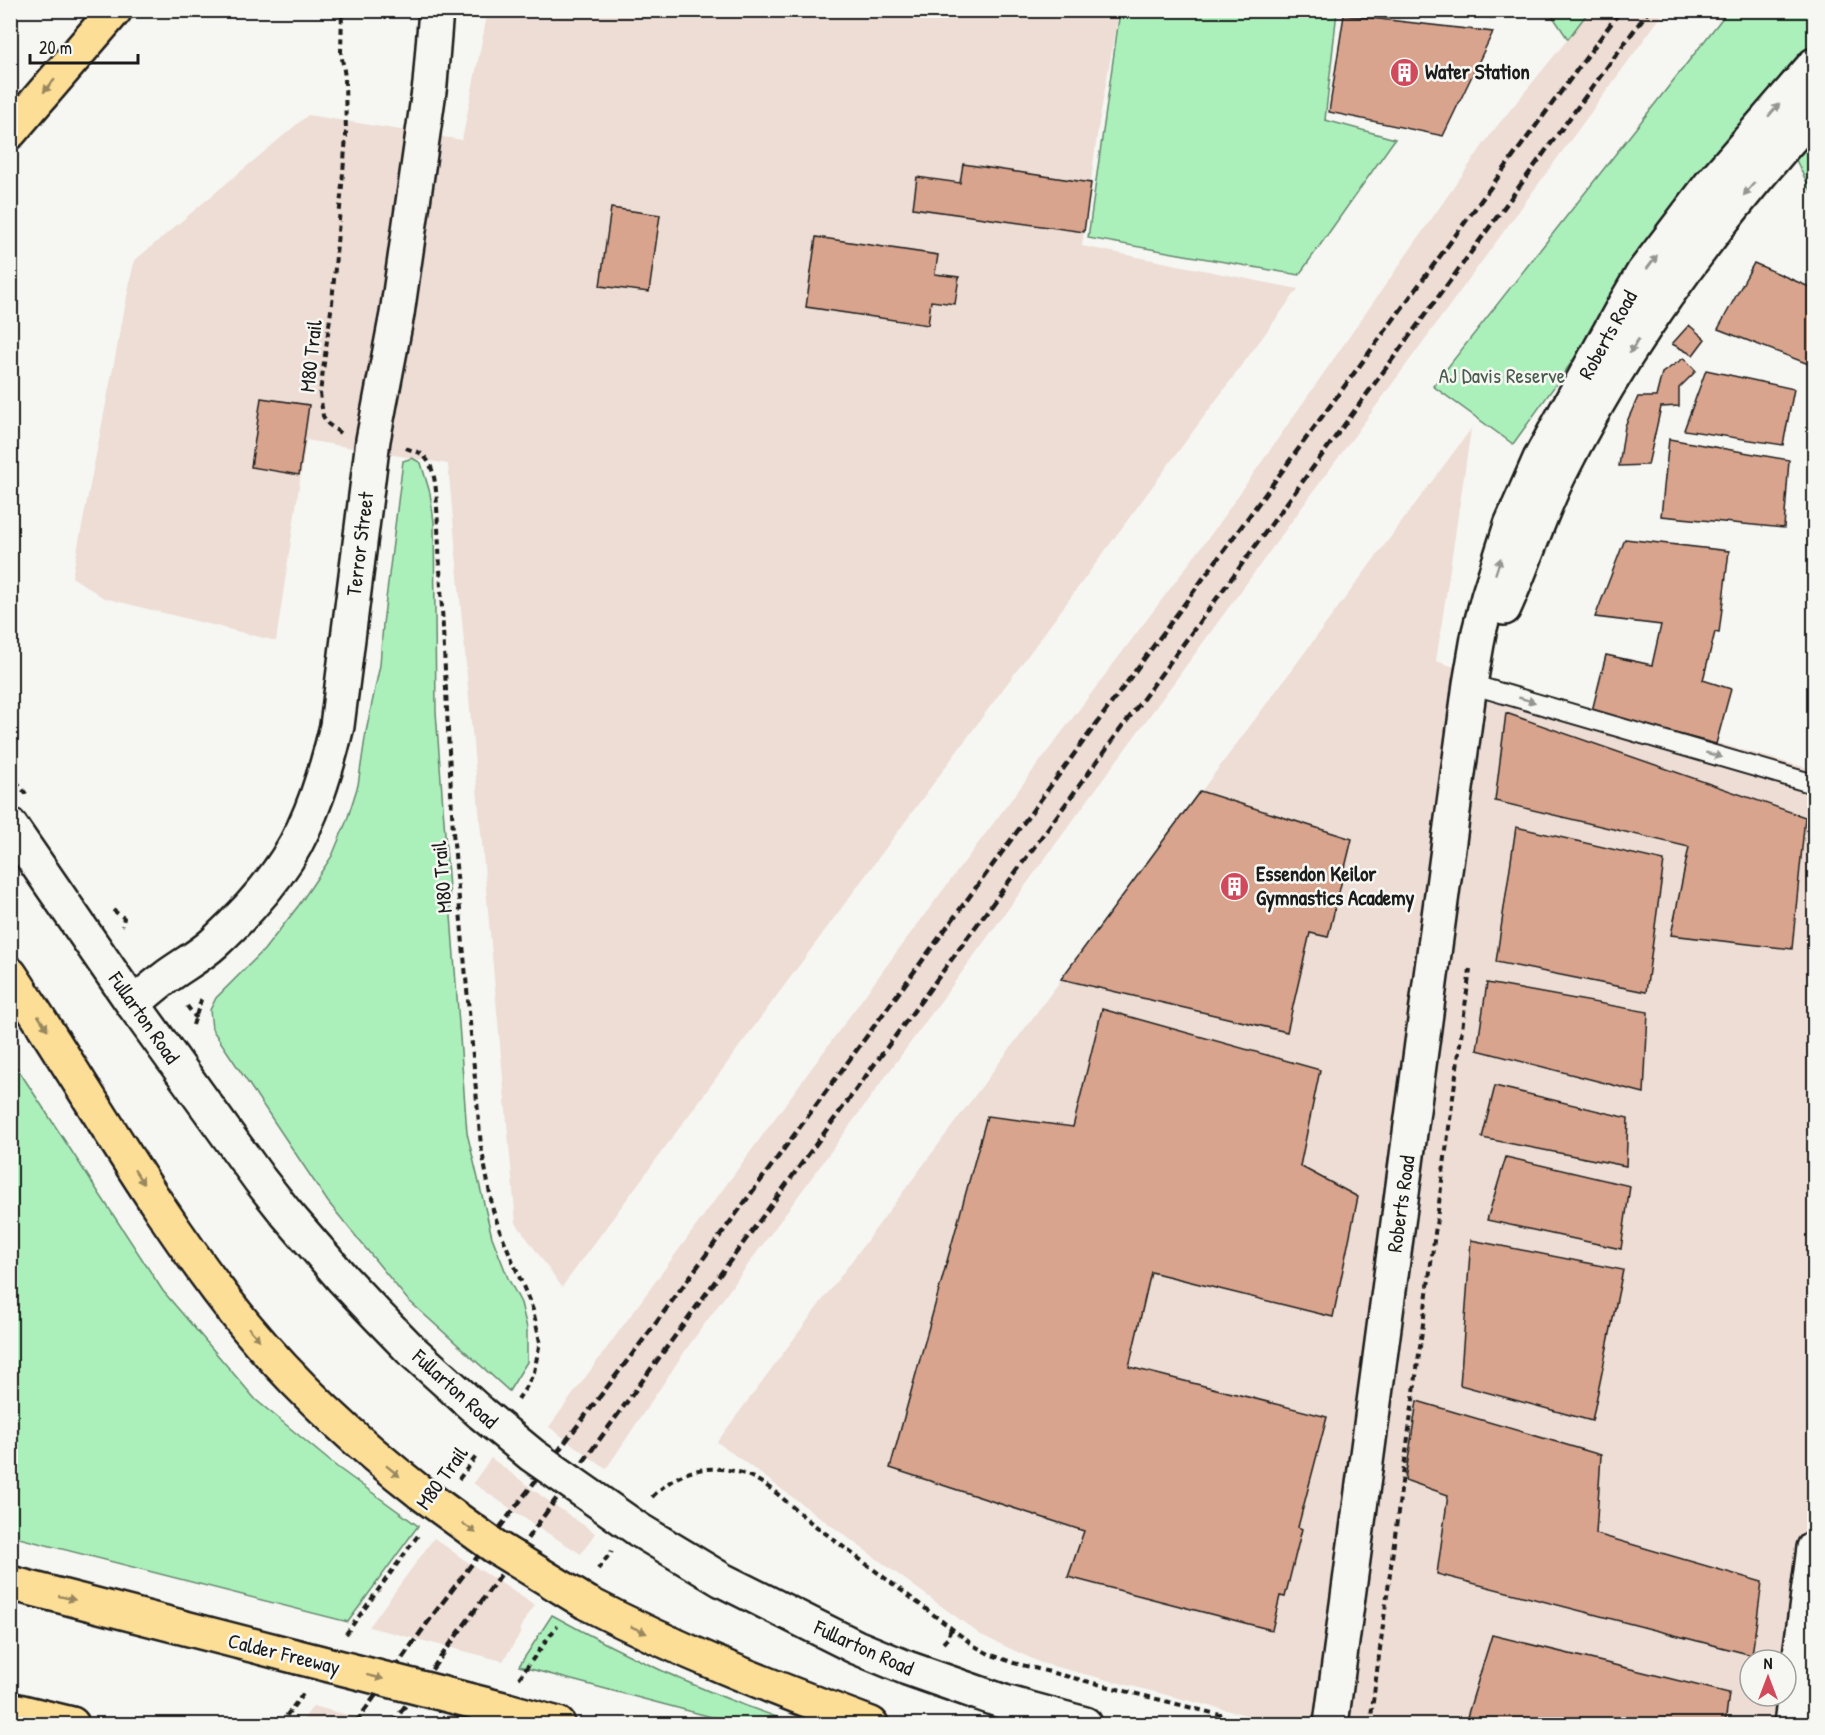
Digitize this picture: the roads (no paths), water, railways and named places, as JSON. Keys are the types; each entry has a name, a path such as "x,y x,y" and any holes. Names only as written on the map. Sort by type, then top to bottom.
{"highway":[{"path":"10,132 115,10"},
{"path":"10,974 165,1217 239,1317 282,1367 328,1414 373,1455 494,1546 587,1604 748,1678 871,1725"},
{"name":"Calder Freeway","path":"10,1583 303,1672 507,1710 558,1725"},
{"path":"10,1709 72,1725"}],"street":[{"name":"Terror Street","path":"133,1004 213,944 269,884 287,858 306,821 322,781 337,726 373,440 397,314 430,84 436,10"},
{"name":"Roberts Road","path":"1331,1725 1470,684 1488,597 1511,525 1540,459 1643,273 1710,185 1815,64"},
{"name":"Roberts Road","path":"1470,684 1514,586 1559,475 1608,386 1668,295 1708,240 1815,112"},
{"name":"Fullarton Road","path":"10,825 133,1004 260,1180 343,1279 404,1342 481,1413 539,1460 639,1530 722,1580 856,1647 907,1668 1004,1702 1085,1725"},
{"path":"1791,1725 1815,1548"}],"lane":[{"path":"1470,684 1815,784"}],"railway":[{"path":"355,1724 433,1615 653,1327 1621,10"},
{"path":"392,1724 1649,10"}],"place":[{"name":"Water Station","path":"1404,72"},
{"name":"Essendon Keilor Gymnastics Academy","path":"1235,886"}],"park label":[{"name":"AJ Davis Reserve","path":"1502,376"}]}
